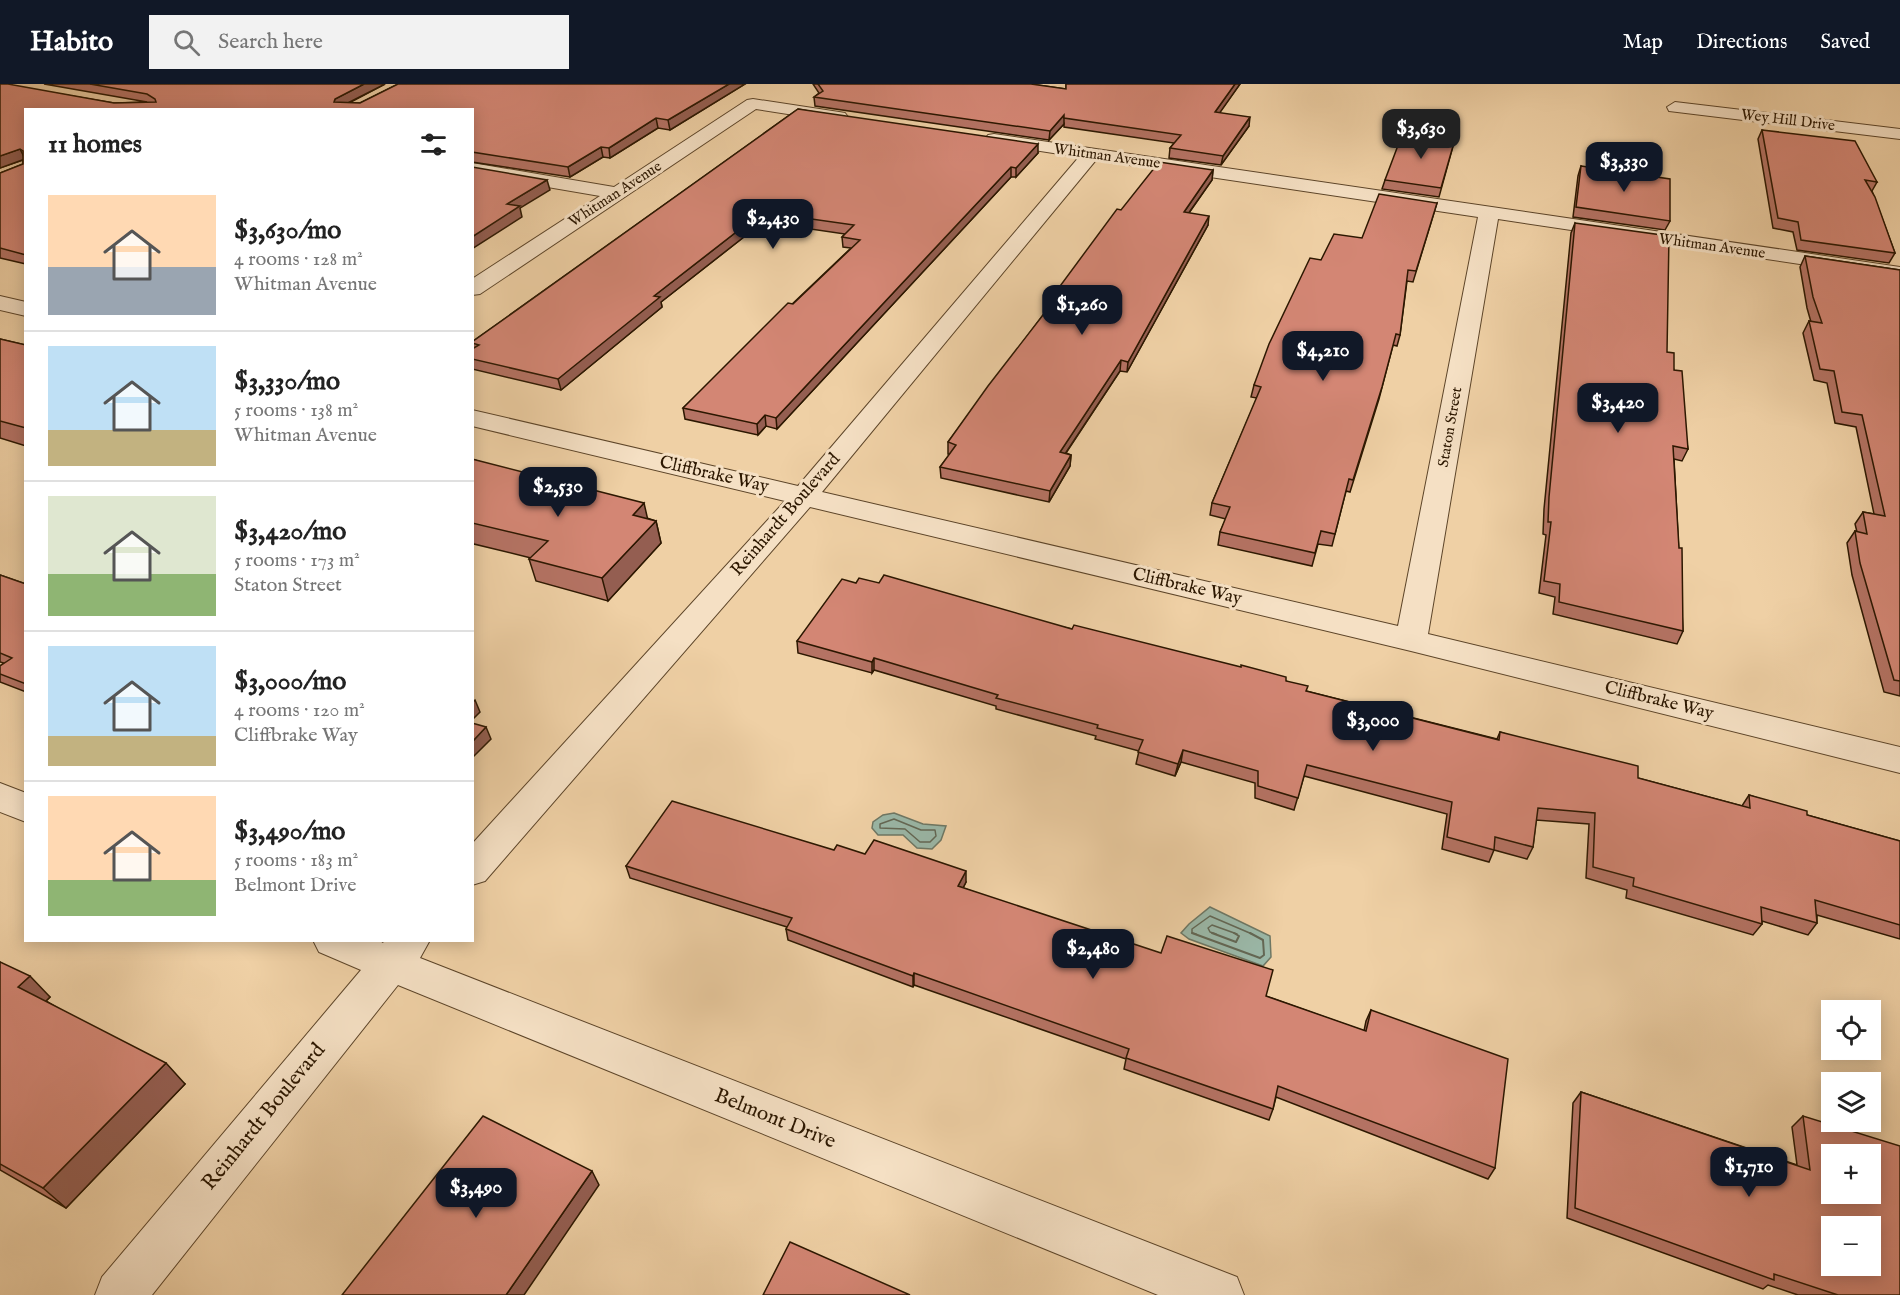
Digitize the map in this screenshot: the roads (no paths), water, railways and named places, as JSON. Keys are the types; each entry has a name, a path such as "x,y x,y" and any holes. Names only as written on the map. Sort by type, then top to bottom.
{"street":[{"name":"Whitman Avenue","path":"474,289 753,104 856,119"},
{"name":"Wey Hill Drive","path":"1675,106 1900,134"},
{"name":"Whitman Avenue","path":"971,136 1900,273"},
{"name":"Reinhardt Boulevard","path":"474,868 804,496 1092,153"},
{"path":"474,168 615,194"},
{"name":"Staton Street","path":"1411,640 1489,213"},
{"path":"0,303 24,309"},
{"name":"Cliffbrake Way","path":"474,418 1411,640 1900,760"},
{"path":"0,797 24,807"},
{"name":"Belmont Drive","path":"343,942 399,953 1148,1282 1219,1295"},
{"name":"Reinhardt Boulevard","path":"120,1295 399,953"}],"water":[{"path":"894,813 923,824 946,826 941,840 932,849 917,848 903,835 878,835 872,828 873,822 883,815"},
{"path":"1210,907 1270,936 1271,957 1263,966 1189,939 1181,933"}]}
